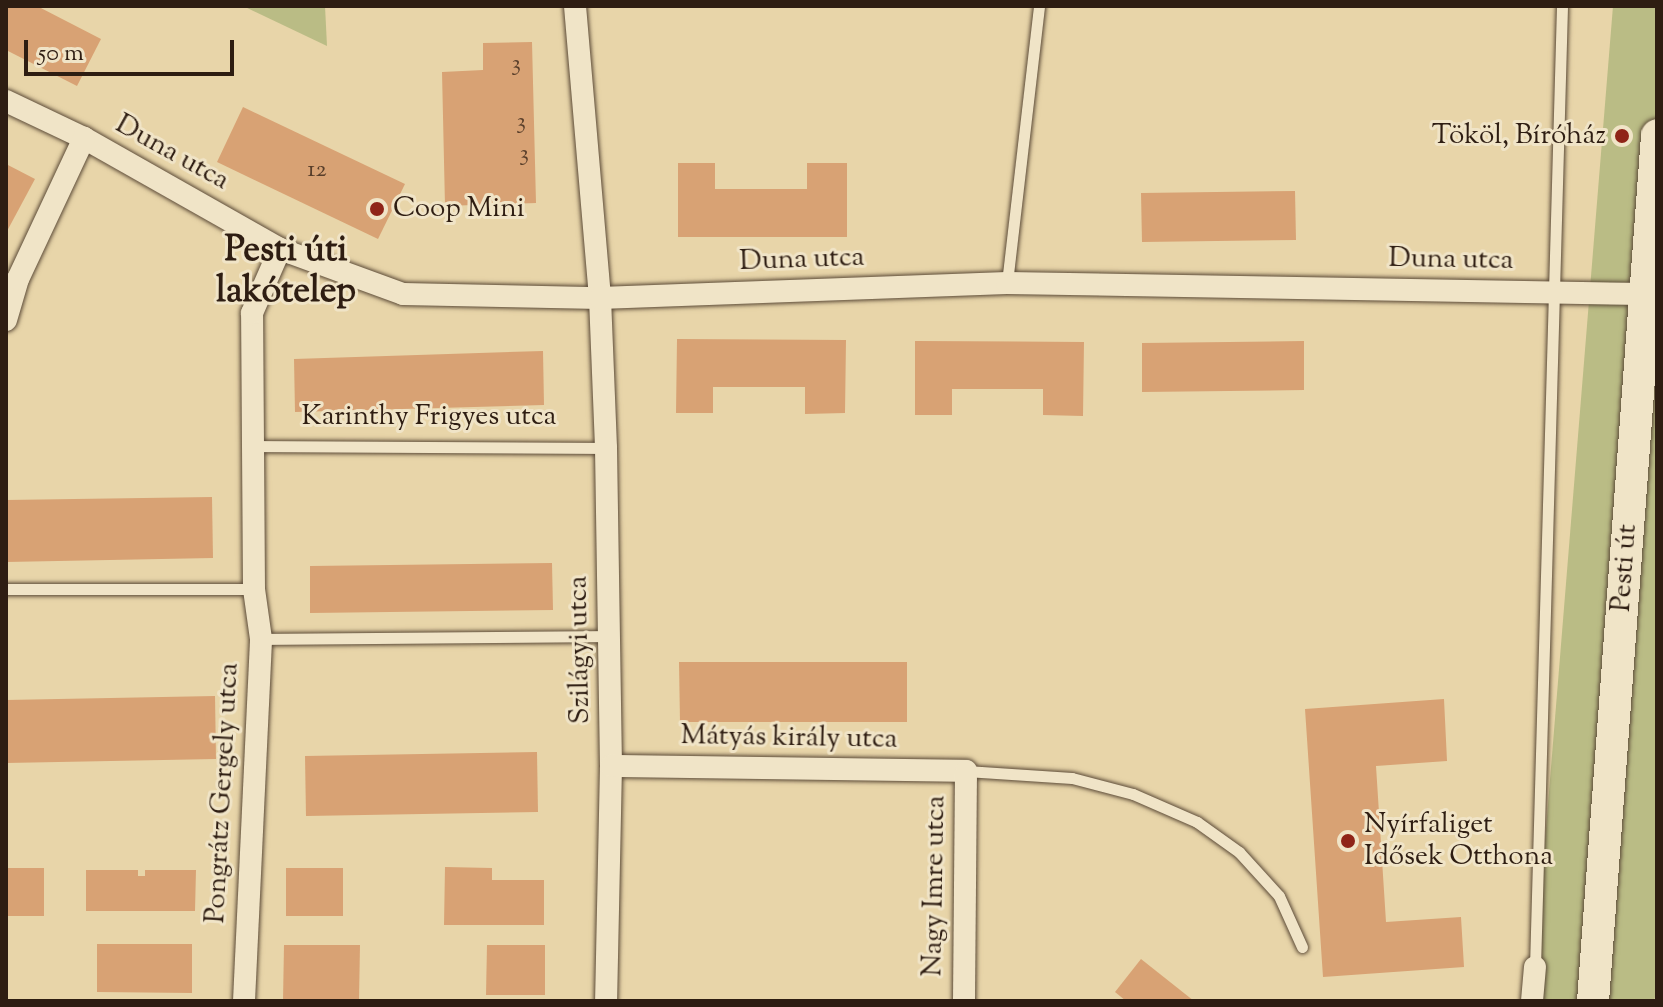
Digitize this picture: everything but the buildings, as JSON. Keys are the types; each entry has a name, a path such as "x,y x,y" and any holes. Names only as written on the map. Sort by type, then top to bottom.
{"main road":[{"name":"Pesti út","path":"1593,1001 1657,135"}],"street":[{"name":"Szilágyi utca","path":"575,6 600,298 606,448 611,766 606,1001"},
{"name":"Duna utca","path":"6,101 84,138 280,249 403,294 600,298 1007,283 1645,294"},
{"path":"6,320 12,276 84,138"},
{"path":"254,589 252,313 280,249"},
{"name":"Pongrátz Gergely utca","path":"244,1001 261,639 254,589"},
{"name":"Mátyás király utca","path":"611,766 966,771"},
{"name":"Nagy Imre utca","path":"964,1001 966,771"},
{"path":"1532,1001 1535,967"}],"lane":[{"path":"1007,283 1039,6"},
{"path":"1535,967 1550,292 1562,6"},
{"name":"Karinthy Frigyes utca","path":"251,446 606,448"},
{"path":"6,589 254,589"},
{"path":"261,639 610,636"},
{"path":"966,771 1072,778 1133,794 1197,822 1239,852 1279,896 1302,947"}],"green space":[{"path":"243,6 325,6 327,46"},
{"path":"1613,6 1657,6 1657,989 1654,1001 1532,1001"}],"place":[{"name":"Tököl, Bíróház","path":"1622,136"},
{"name":"Coop Mini","path":"377,209"},
{"name":"Nyírfaliget Idősek Otthona","path":"1348,841"}],"district":[{"name":"Pesti úti lakótelep","path":"286,272"}]}
